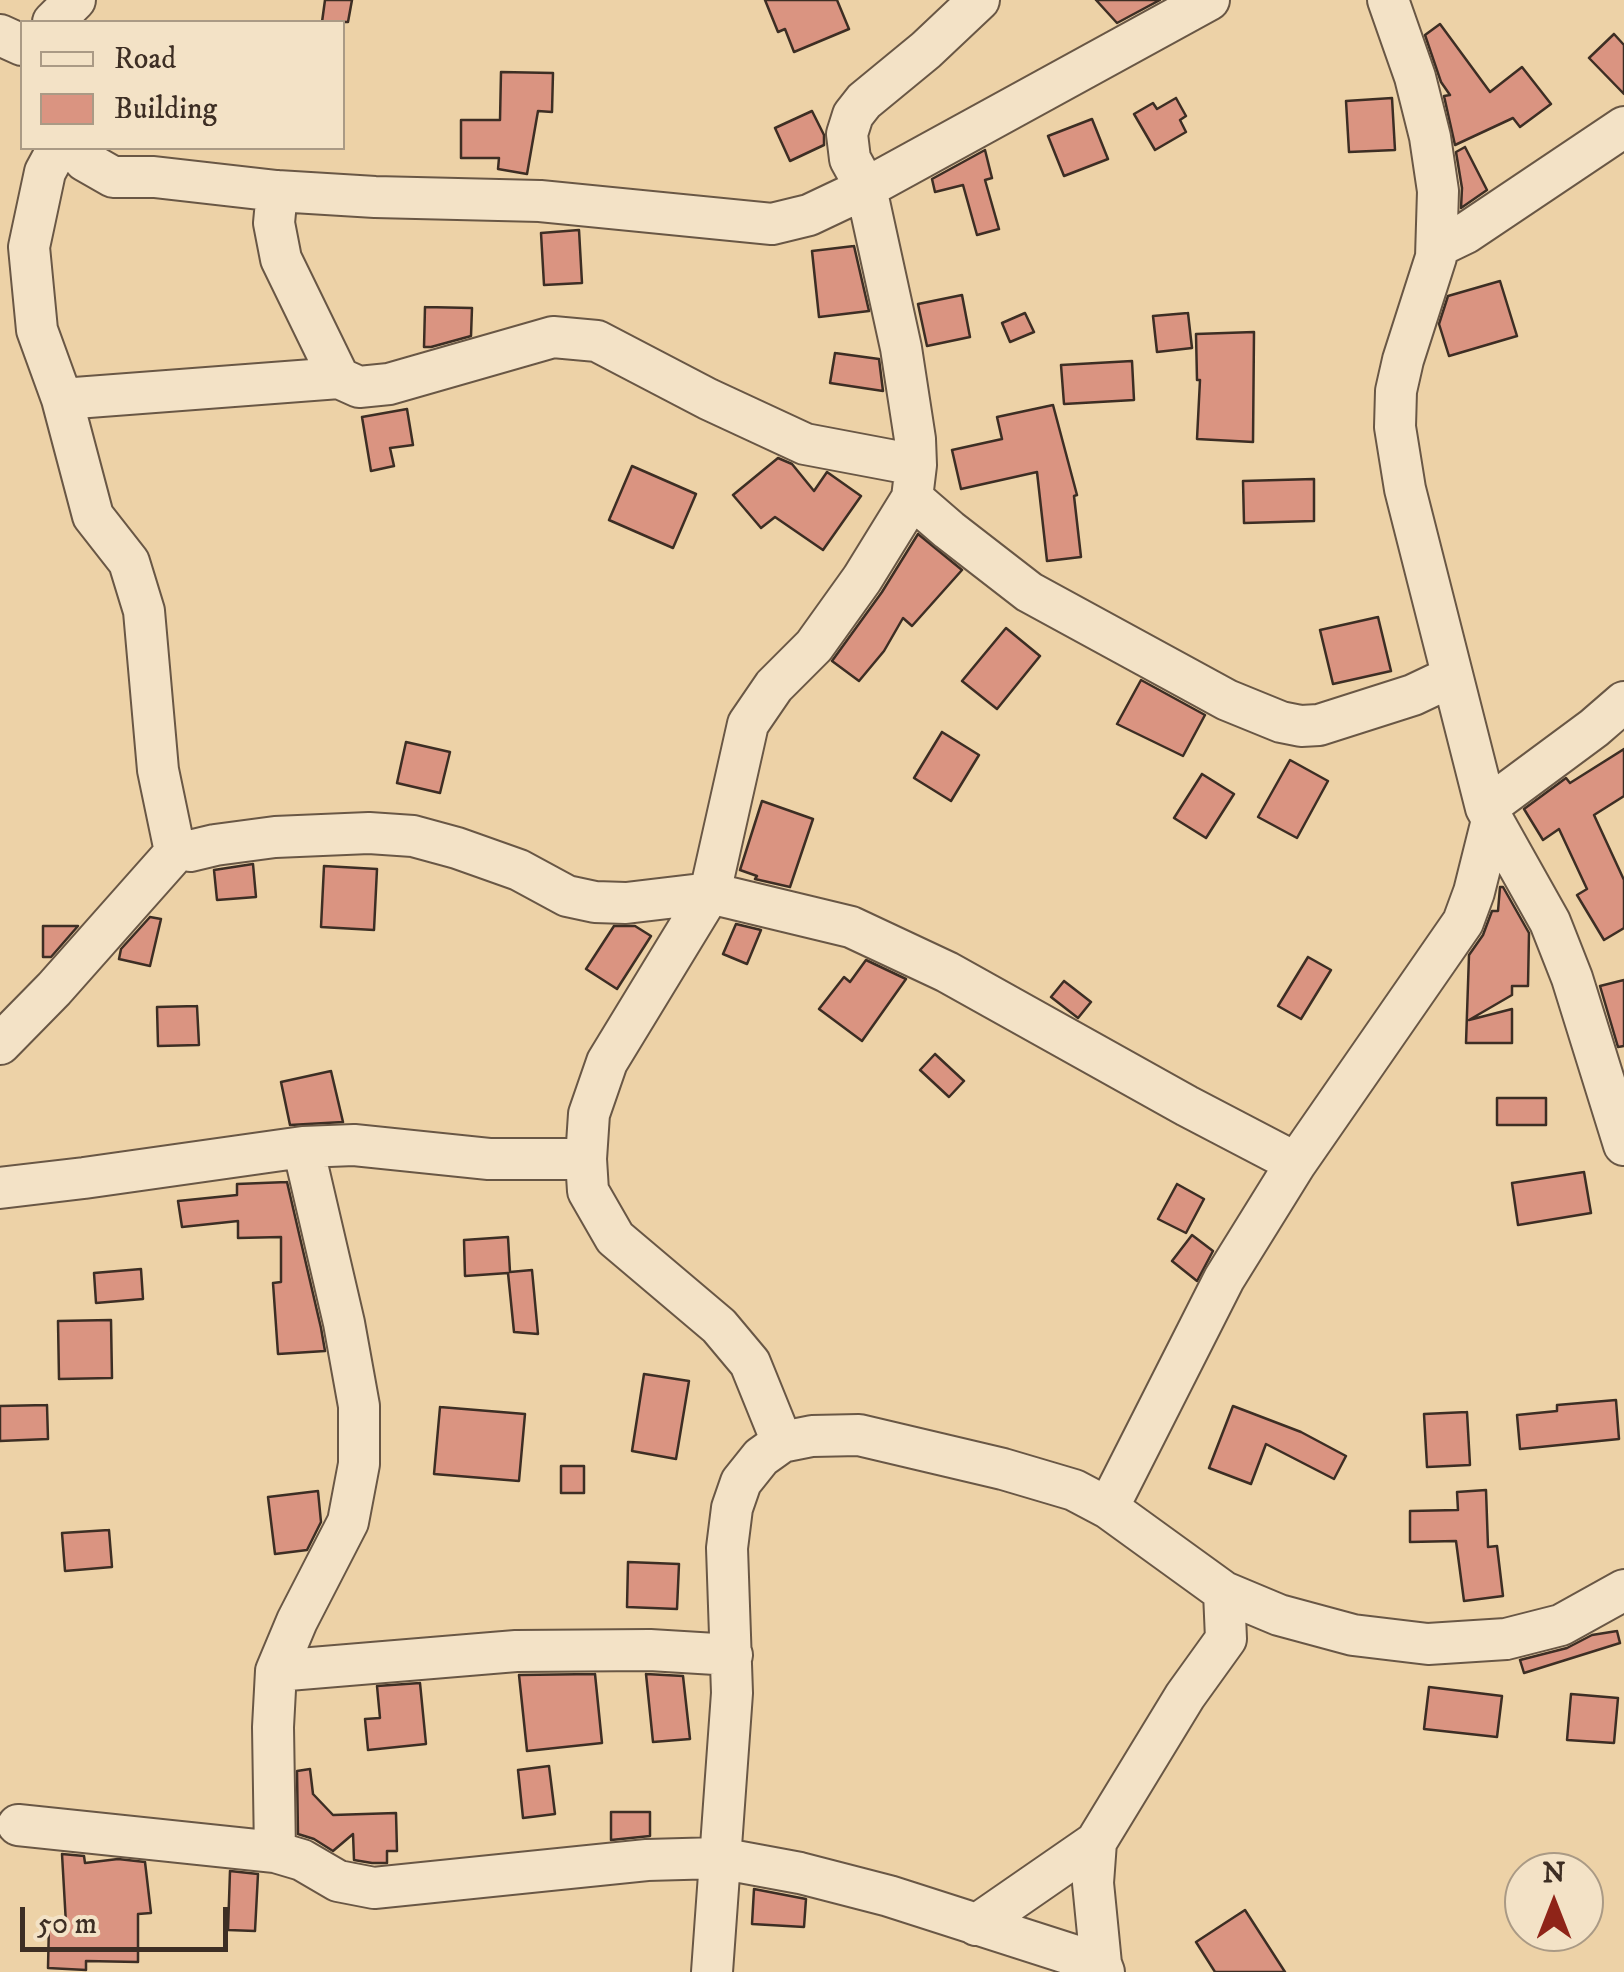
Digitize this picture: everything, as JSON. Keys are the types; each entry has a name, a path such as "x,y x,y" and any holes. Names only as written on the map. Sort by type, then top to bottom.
{"street":[{"path":"56,20 76,0"},
{"path":"782,1442 750,1363 718,1326 615,1238 588,1191 589,1114 607,1062 710,893 748,724 774,686 814,646 862,579 914,481 915,439 901,348 866,188 850,158 847,134 852,115 864,102 979,0"},
{"path":"76,150 85,161 113,176 375,197 540,201 772,224 809,215 866,188 1209,0"},
{"path":"1388,0 1415,77 1438,191 1437,246 1396,391 1394,427 1405,490 1489,814 1550,922 1572,978 1624,1145"},
{"path":"1437,246 1466,233 1624,126"},
{"path":"57,150 45,172 29,247 37,330 62,399 93,516 129,562 144,611 158,770 173,842 180,848 190,851 275,838 369,833 413,836 504,864 567,896 595,902 626,903 710,893 851,927 947,972 1296,1163"},
{"path":"276,191 274,223 281,259 339,378"},
{"path":"62,399 339,378 358,387 389,384 553,338 596,341 805,444 914,481 949,530 1030,592 1228,700 1281,722 1318,725 1413,696 1451,677"},
{"path":"1108,1508 1224,1279 1296,1163 1463,922 1474,892 1489,814 1624,702"},
{"path":"0,1044 180,848"},
{"path":"0,1188 303,1147 354,1145 489,1159 586,1158"},
{"path":"275,1852 276,1671 348,1522 360,1464 359,1406 303,1147"},
{"path":"712,1972 731,1712 727,1548 732,1508 741,1482 761,1457 782,1442 812,1436 858,1435 1074,1490 1108,1508 1224,1592 1280,1615 1353,1635 1428,1644 1506,1639 1561,1624 1624,1590"},
{"path":"1224,1592 1226,1639"},
{"path":"976,1926 1096,1842 1185,1696 1226,1639 1280,1615"},
{"path":"276,1671 516,1651 650,1650 732,1656"},
{"path":"18,1826 275,1852 302,1860 338,1881 374,1888 647,1860 719,1858 889,1896 1102,1968 1093,1882 1096,1842"}],"building":[{"path":"325,0 352,0 348,22 322,20"},
{"path":"765,0 837,0 849,29 794,52 785,29 778,32"},
{"path":"1096,0 1160,0 1117,23"},
{"path":"1440,24 1490,92 1522,67 1551,104 1520,127 1513,118 1455,145 1444,96 1450,95 1441,82 1425,35"},
{"path":"1614,34 1624,45 1624,94 1589,58"},
{"path":"501,72 553,73 552,112 538,111 527,174 498,169 499,158 461,158 461,120 500,120"},
{"path":"1176,98 1186,116 1180,120 1186,132 1155,150 1134,114 1153,103 1157,109"},
{"path":"1392,98 1395,150 1349,152 1346,101"},
{"path":"812,111 824,135 824,145 790,161 775,128"},
{"path":"1092,119 1108,159 1064,176 1048,136"},
{"path":"1465,147 1487,190 1461,208 1456,152"},
{"path":"985,150 992,178 985,180 999,229 977,235 963,185 935,192 932,179"},
{"path":"579,230 582,283 544,285 541,233"},
{"path":"854,246 869,311 819,317 812,251"},
{"path":"1500,281 1517,336 1449,356 1439,324 1448,296"},
{"path":"962,295 970,337 927,346 918,304"},
{"path":"425,307 472,308 471,336 424,347"},
{"path":"1025,313 1034,332 1010,342 1002,323"},
{"path":"1188,313 1192,348 1157,352 1153,316"},
{"path":"1254,332 1253,442 1197,439 1200,380 1196,334"},
{"path":"835,353 879,359 883,391 830,383"},
{"path":"1132,361 1134,400 1064,404 1061,365"},
{"path":"1053,405 1077,495 1074,496 1081,557 1047,561 1037,472 961,489 952,450 1002,439 997,417"},
{"path":"407,409 413,445 390,448 394,466 371,471 362,417"},
{"path":"778,458 792,464 814,491 827,472 861,496 823,550 775,517 761,528 733,495"},
{"path":"632,466 696,494 673,548 609,520"},
{"path":"1314,479 1314,521 1244,523 1243,481"},
{"path":"918,534 962,570 912,626 903,618 884,651 859,681 832,661"},
{"path":"1378,617 1391,671 1333,684 1320,630"},
{"path":"1006,628 1040,656 997,709 962,681"},
{"path":"1141,680 1205,715 1183,756 1117,724"},
{"path":"942,732 979,755 951,801 914,778"},
{"path":"406,742 450,752 440,793 397,783"},
{"path":"1624,749 1624,796 1594,815 1624,880 1624,928 1604,940 1577,895 1587,889 1559,829 1543,840 1524,809 1566,778 1570,783"},
{"path":"1290,760 1328,781 1297,838 1258,817"},
{"path":"1202,774 1234,794 1206,838 1174,818"},
{"path":"762,801 813,819 790,887 755,879 757,876 740,870"},
{"path":"253,864 256,897 217,900 214,870"},
{"path":"324,866 377,869 374,930 321,927"},
{"path":"1500,887 1529,933 1528,986 1512,986 1512,995 1469,1020 1512,1009 1512,1043 1466,1043 1469,955 1483,935 1492,911 1498,911"},
{"path":"150,917 161,919 150,966 119,959 121,949"},
{"path":"736,924 761,930 747,964 723,954"},
{"path":"43,926 78,926 51,957 43,957"},
{"path":"614,926 635,926 651,936 617,989 586,969"},
{"path":"1308,957 1331,970 1301,1019 1278,1006"},
{"path":"866,960 906,979 862,1041 819,1009 844,977 850,982"},
{"path":"1624,980 1624,1046 1618,1047 1600,986"},
{"path":"1064,981 1091,1002 1078,1018 1051,997"},
{"path":"197,1006 199,1045 158,1046 157,1007"},
{"path":"935,1054 964,1081 949,1097 920,1070"},
{"path":"331,1071 343,1122 290,1125 281,1082"},
{"path":"1497,1098 1546,1098 1546,1125 1497,1125"},
{"path":"1584,1172 1591,1213 1518,1225 1512,1183"},
{"path":"287,1182 325,1351 278,1354 273,1283 281,1282 281,1237 238,1238 238,1221 182,1227 178,1201 237,1195 237,1184"},
{"path":"1177,1184 1204,1199 1186,1233 1158,1219"},
{"path":"1192,1235 1213,1251 1197,1281 1172,1261"},
{"path":"508,1237 510,1272 532,1270 538,1334 514,1332 508,1273 465,1276 464,1240"},
{"path":"141,1269 143,1299 96,1303 94,1273"},
{"path":"111,1320 112,1378 59,1379 58,1321"},
{"path":"644,1374 689,1381 676,1459 632,1451"},
{"path":"1616,1400 1619,1439 1520,1449 1517,1415 1557,1411 1557,1405"},
{"path":"47,1405 48,1439 0,1441 0,1406"},
{"path":"1233,1406 1301,1432 1346,1456 1334,1479 1266,1444 1251,1484 1209,1468"},
{"path":"440,1407 525,1414 519,1481 434,1474"},
{"path":"1467,1412 1470,1465 1427,1467 1424,1414"},
{"path":"561,1466 584,1466 584,1493 561,1493"},
{"path":"1486,1490 1488,1547 1497,1546 1503,1596 1464,1601 1456,1541 1410,1542 1410,1511 1458,1510 1457,1492"},
{"path":"318,1491 321,1522 307,1550 275,1554 268,1497"},
{"path":"109,1530 112,1567 65,1571 62,1533"},
{"path":"628,1562 679,1564 677,1609 627,1607"},
{"path":"1617,1631 1620,1643 1524,1673 1520,1660 1567,1648 1592,1635"},
{"path":"595,1674 602,1743 527,1751 519,1675"},
{"path":"646,1674 683,1676 690,1739 653,1742"},
{"path":"420,1683 426,1744 368,1750 365,1719 380,1718 377,1686"},
{"path":"1429,1687 1502,1696 1497,1737 1424,1729"},
{"path":"1571,1694 1618,1698 1614,1743 1567,1740"},
{"path":"549,1766 555,1814 523,1818 518,1770"},
{"path":"310,1769 313,1794 333,1815 396,1813 397,1851 387,1851 387,1863 354,1860 353,1834 333,1851 298,1834 297,1771"},
{"path":"611,1812 650,1812 650,1836 611,1840"},
{"path":"62,1854 84,1856 85,1863 118,1859 145,1862 151,1913 138,1914 138,1962 86,1961 86,1970 48,1968 49,1923 66,1924"},
{"path":"230,1871 258,1874 255,1931 228,1930"},
{"path":"754,1889 806,1899 804,1927 752,1924"},
{"path":"1245,1910 1285,1972 1215,1972 1196,1942"}]}
